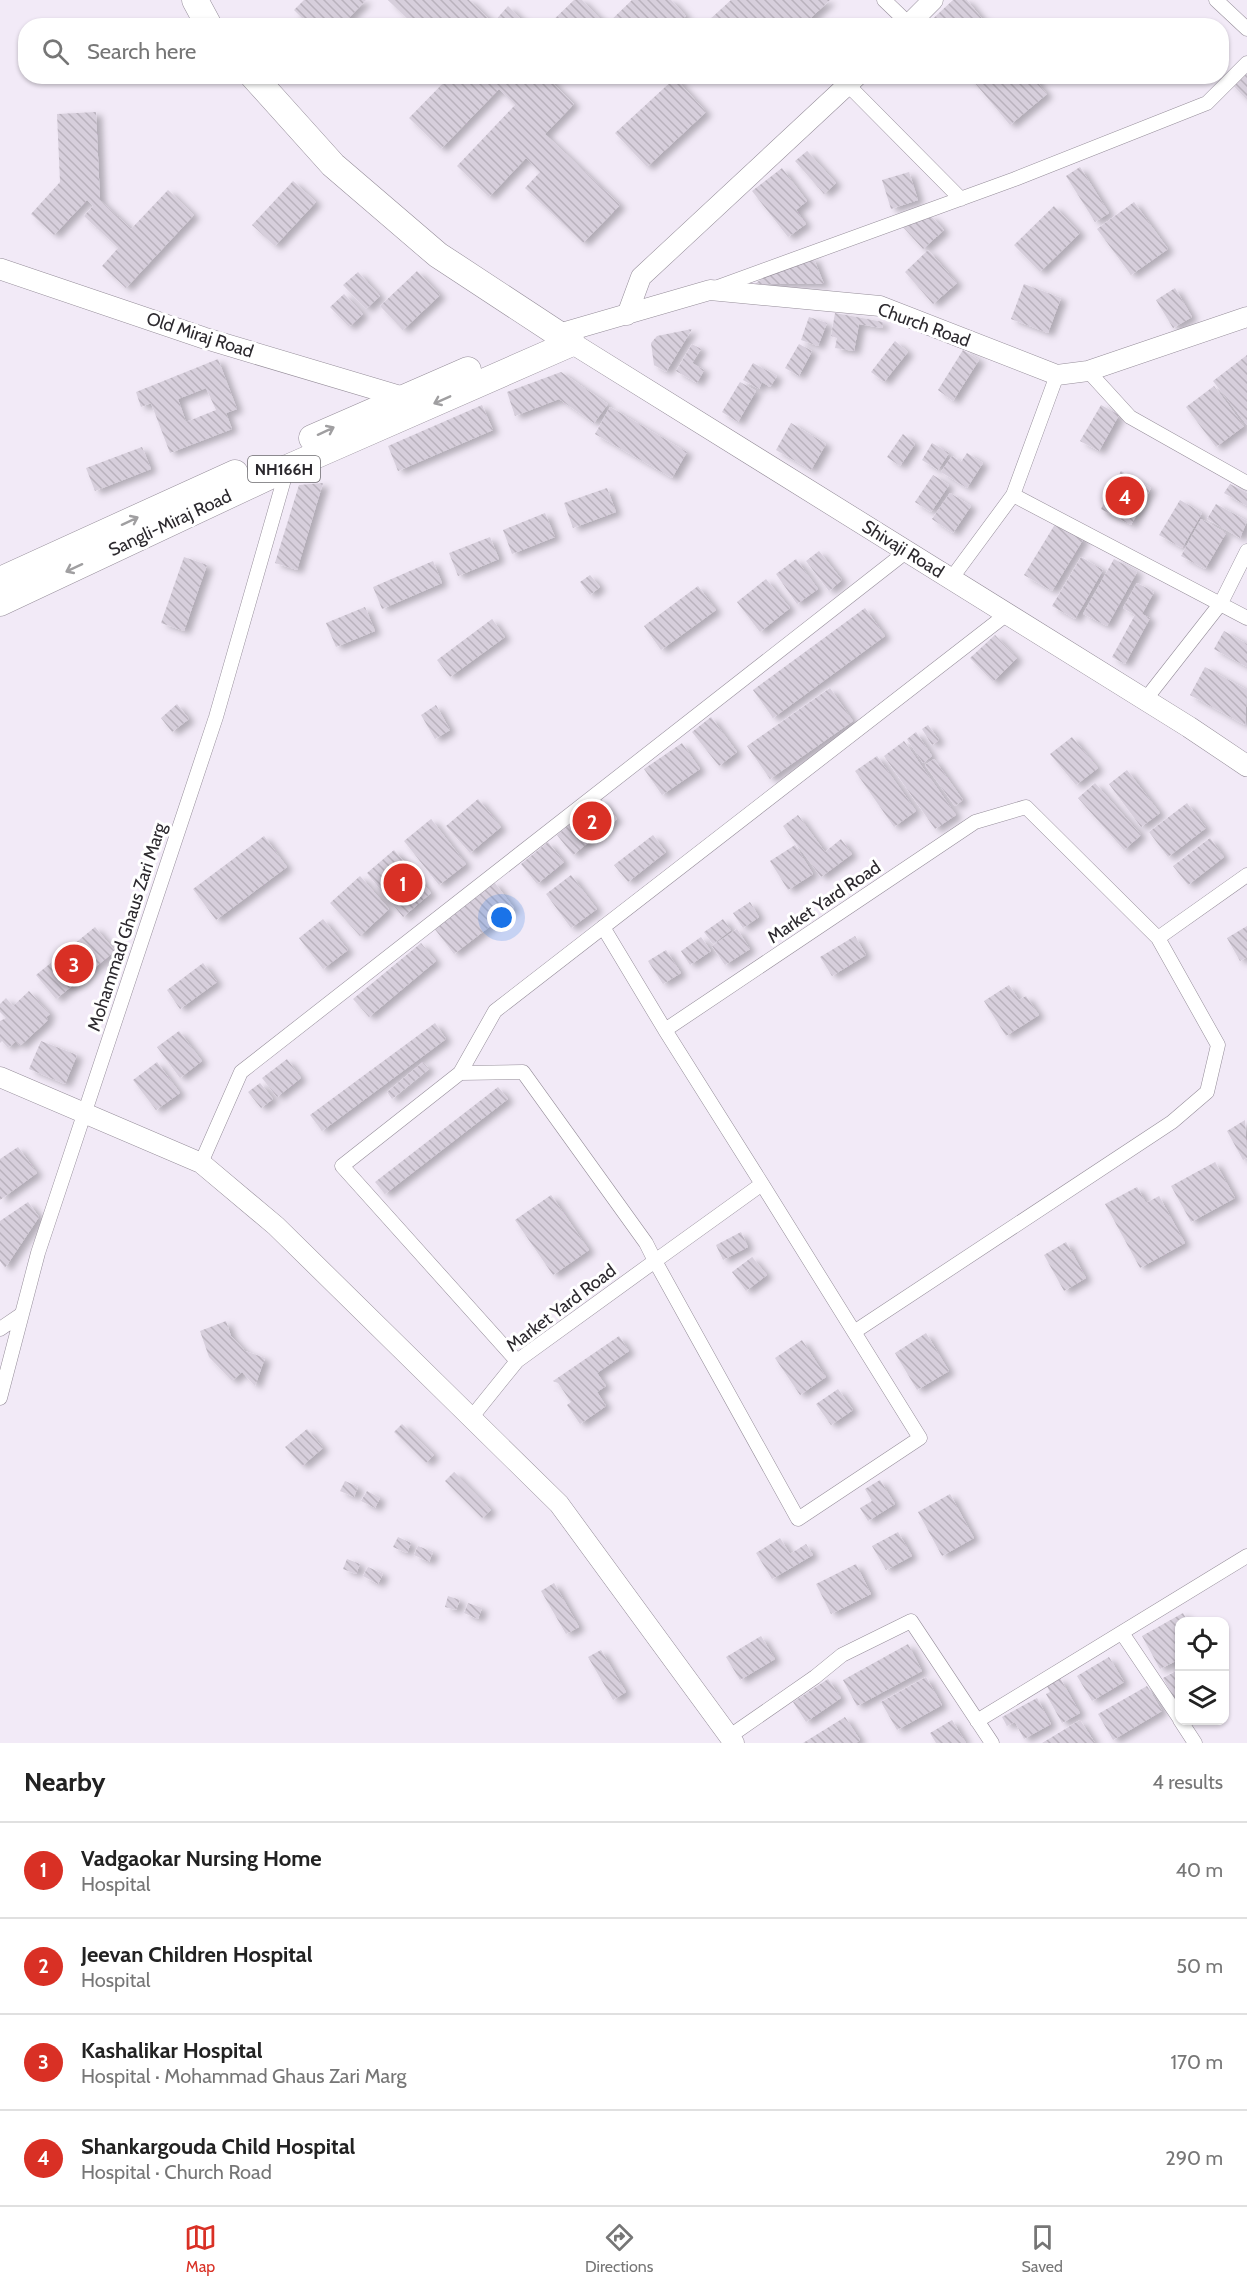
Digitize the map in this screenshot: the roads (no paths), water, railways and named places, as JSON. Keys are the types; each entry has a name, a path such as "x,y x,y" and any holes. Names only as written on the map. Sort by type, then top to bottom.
{"highway":[{"path":"195,0 205,18"},
{"path":"260,84 333,165 438,255 565,338"},
{"name":"Sangli-Miraj Road","path":"0,580 402,397 565,338"},
{"name":"Sangli-Miraj Road","path":"0,603 565,338"}],"main road":[{"path":"915,18 933,0"},
{"path":"627,315 641,277 850,84"},
{"name":"Old Miraj Road","path":"0,269 204,338 402,397"},
{"name":"Church Road","path":"565,338 627,315 710,290 880,306 1057,375 1088,371 1247,317"},
{"name":"Shivaji Road","path":"565,338 1247,766"},
{"path":"0,1077 201,1163 276,1226 559,1504 732,1739"}],"street":[{"path":"884,0 901,18"},
{"path":"1216,0 1247,29"},
{"path":"1229,81 1247,63"},
{"path":"856,84 961,199"},
{"path":"710,290 961,199 1207,103 1226,84"},
{"path":"1088,371 1130,417 1247,483"},
{"path":"951,579 1013,495 1057,375"},
{"name":"Mohammad Ghaus Zari Marg","path":"0,1398 38,1253 216,717 287,468"},
{"path":"1013,495 1247,618"},
{"path":"201,1163 241,1072 907,551"},
{"path":"1145,700 1221,603 1247,551"},
{"path":"517,1361 342,1166 460,1073 495,1011 1007,614"},
{"name":"Market Yard Road","path":"665,1030 975,822 1026,807 1158,938"},
{"path":"854,1332 1172,1122 1207,1092 1218,1046 1158,938 1247,875"},
{"path":"460,1073 523,1072 646,1243 798,1519 920,1438 603,927"},
{"name":"Market Yard Road","path":"471,1418 517,1361 762,1184"},
{"path":"0,1329 22,1314"},
{"path":"977,1721 1247,1556"},
{"path":"732,1739 842,1654 911,1621 992,1743"},
{"path":"1122,1633 1175,1712"},
{"path":"1183,1725 1195,1743"}],"place":[{"name":"Shankargouda Child Hospital","path":"1125,496"},
{"name":"Jeevan Children Hospital","path":"592,821"},
{"name":"Vadgaokar Nursing Home","path":"403,883"},
{"name":"Kashalikar Hospital","path":"74,964"}]}
